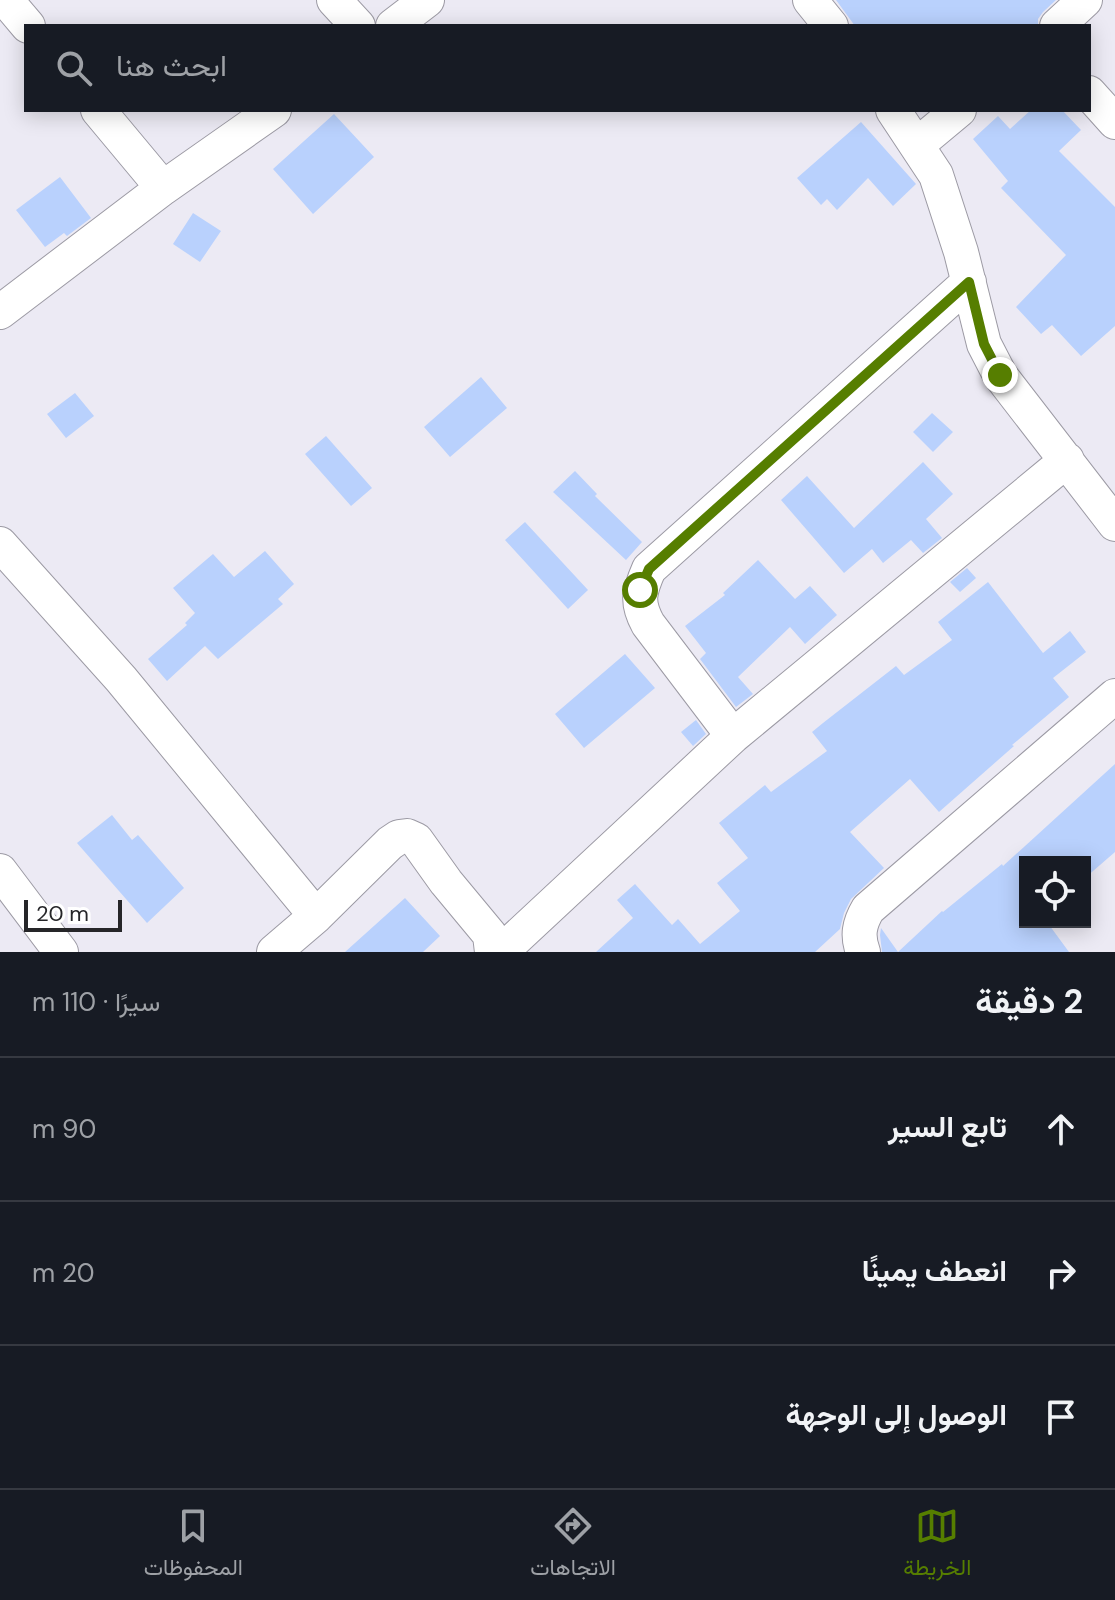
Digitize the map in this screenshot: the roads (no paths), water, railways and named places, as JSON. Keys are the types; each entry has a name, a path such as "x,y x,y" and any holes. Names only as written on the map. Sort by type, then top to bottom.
{"street":[{"path":"6,0 26,24"},
{"path":"334,0 356,24"},
{"path":"396,24 427,0"},
{"path":"810,0 829,24"},
{"path":"1059,24 1085,0"},
{"path":"1091,95 1115,122"},
{"path":"100,112 163,188"},
{"path":"0,312 163,188 271,112"},
{"path":"894,112 936,175 969,282 984,344 1000,375 1115,524"},
{"path":"917,145 957,112"},
{"path":"733,736 639,609 640,590 649,569 969,282"},
{"path":"501,952 733,736 1067,460"},
{"path":"0,544 121,679 316,916"},
{"path":"863,952 859,942 860,922 868,909 1115,696"},
{"path":"274,952 316,916 390,843 407,836 416,840 490,935 492,952"},
{"path":"0,871 61,952"}]}
